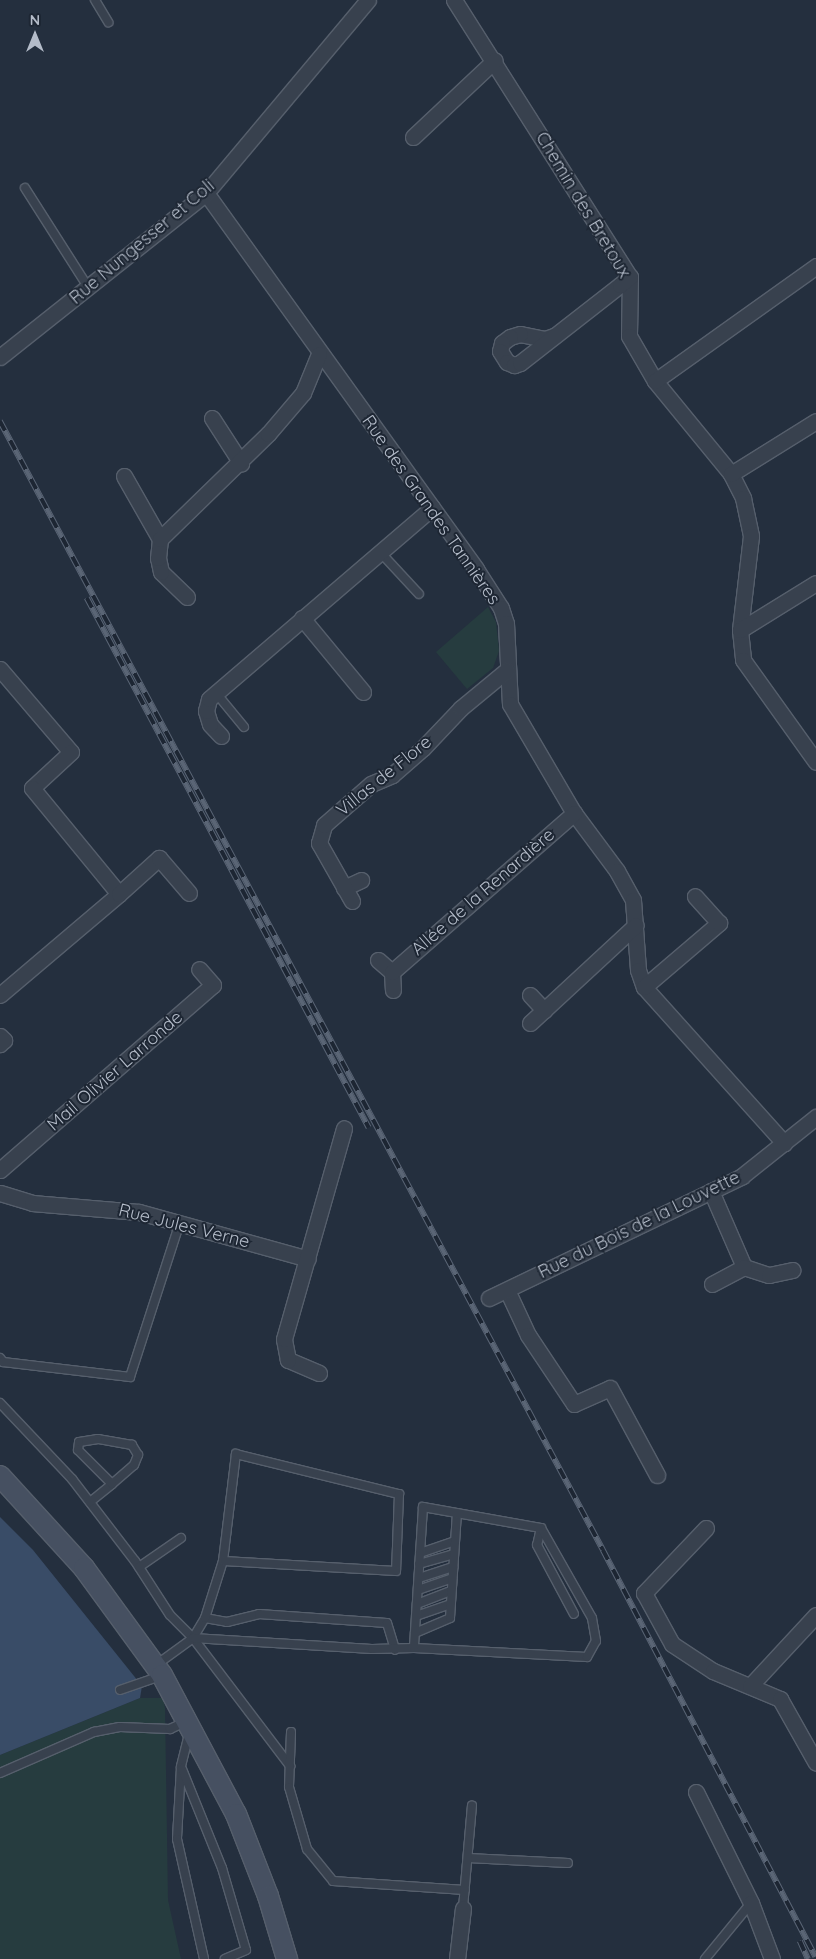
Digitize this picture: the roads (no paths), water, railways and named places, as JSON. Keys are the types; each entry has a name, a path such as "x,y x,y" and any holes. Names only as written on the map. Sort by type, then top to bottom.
{"street":[{"name":"Rue Nungesser et Coli","path":"0,357 206,193 368,0"},
{"name":"Chemin des Bretoux","path":"459,2 630,276 629,336 655,381 731,474 742,498 751,536 740,630 743,660 813,755"},
{"path":"413,137 495,60"},
{"name":"Rue des Grandes Tannières","path":"206,193 319,354 432,508 500,608 506,623 510,704 574,813 633,900 638,970 644,987 784,1143"},
{"path":"655,381 816,266"},
{"path":"554,336 630,276"},
{"path":"160,539 241,463 303,393 319,354"},
{"path":"212,418 241,463"},
{"path":"731,474 816,421"},
{"path":"124,476 160,539 158,558 161,572 187,597"},
{"path":"221,736 210,724 206,712 209,699 432,508"},
{"path":"740,630 816,583"},
{"path":"302,618 363,692"},
{"path":"0,669 72,752 32,788 119,894"},
{"name":"Villas de Flore","path":"361,880 348,895 319,844 324,825 371,784 392,774 424,748 461,708 507,670"},
{"name":"Allée de la Renardière","path":"392,972 574,813"},
{"path":"0,995 159,858 189,893"},
{"path":"644,987 719,923 695,896"},
{"path":"530,1023 636,925"},
{"path":"378,960 392,972 393,990"},
{"name":"Mail Olivier Larronde","path":"0,1170 214,985 199,969"},
{"path":"530,995 544,1010"},
{"name":"Rue du Bois de la Louvette","path":"489,1298 742,1176 816,1117"},
{"path":"319,1373 295,1366 284,1352 284,1339 344,1128"},
{"path":"711,1191 744,1267"},
{"name":"Rue Jules Verne","path":"0,1193 32,1203 114,1209 180,1222 308,1259"},
{"path":"712,1284 744,1267 770,1275 792,1270"},
{"path":"507,1290 528,1335 574,1404 610,1388 657,1475"},
{"path":"0,1476 84,1568 159,1670 191,1724 246,1837 287,1959"},
{"path":"706,1528 644,1593 672,1644 713,1671 780,1699 816,1763"},
{"path":"750,1686 816,1615"},
{"path":"696,1792 751,1903 772,1959"},
{"path":"457,1959 463,1908"}],"lane":[{"path":"95,0 108,22"},
{"path":"25,188 88,287"},
{"path":"380,552 419,594"},
{"path":"216,692 244,727"},
{"path":"0,1358 3,1362 130,1377 180,1222"},
{"path":"0,1403 90,1502 139,1567 170,1615 193,1638 290,1766"},
{"path":"90,1502 112,1484 134,1465 138,1455 132,1445 98,1439 79,1442 78,1450 112,1484"},
{"path":"120,1690 159,1670 193,1638 205,1618 223,1561 236,1454 399,1494 396,1571 223,1561"},
{"path":"414,1648 423,1507 541,1528"},
{"path":"415,1633 450,1618 457,1514"},
{"path":"193,1638 396,1650 414,1648 587,1657 596,1641 592,1618 541,1528"},
{"path":"541,1528 538,1545 574,1614"},
{"path":"139,1567 181,1538"},
{"path":"420,1553 455,1541"},
{"path":"419,1564 454,1554"},
{"path":"418,1578 453,1567"},
{"path":"418,1590 452,1578"},
{"path":"417,1604 451,1591"},
{"path":"416,1616 450,1604"},
{"path":"205,1618 227,1622 259,1614 387,1623 396,1650"},
{"path":"0,1773 94,1732 120,1727 170,1729 191,1724 181,1767 177,1839 204,1959"},
{"path":"291,1732 289,1787 307,1849 333,1881 465,1890"},
{"path":"181,1767 222,1868 246,1950 225,1959"},
{"path":"463,1908 472,1805"},
{"path":"468,1858 568,1864"},
{"path":"705,1959 751,1903"}],"water":[{"path":"0,1517 33,1550 142,1686 140,1698 0,1755"}],"railway":[{"path":"0,421 603,1550 816,1957"},
{"path":"87,598 369,1128"},
{"path":"800,1941 808,1959"}]}
